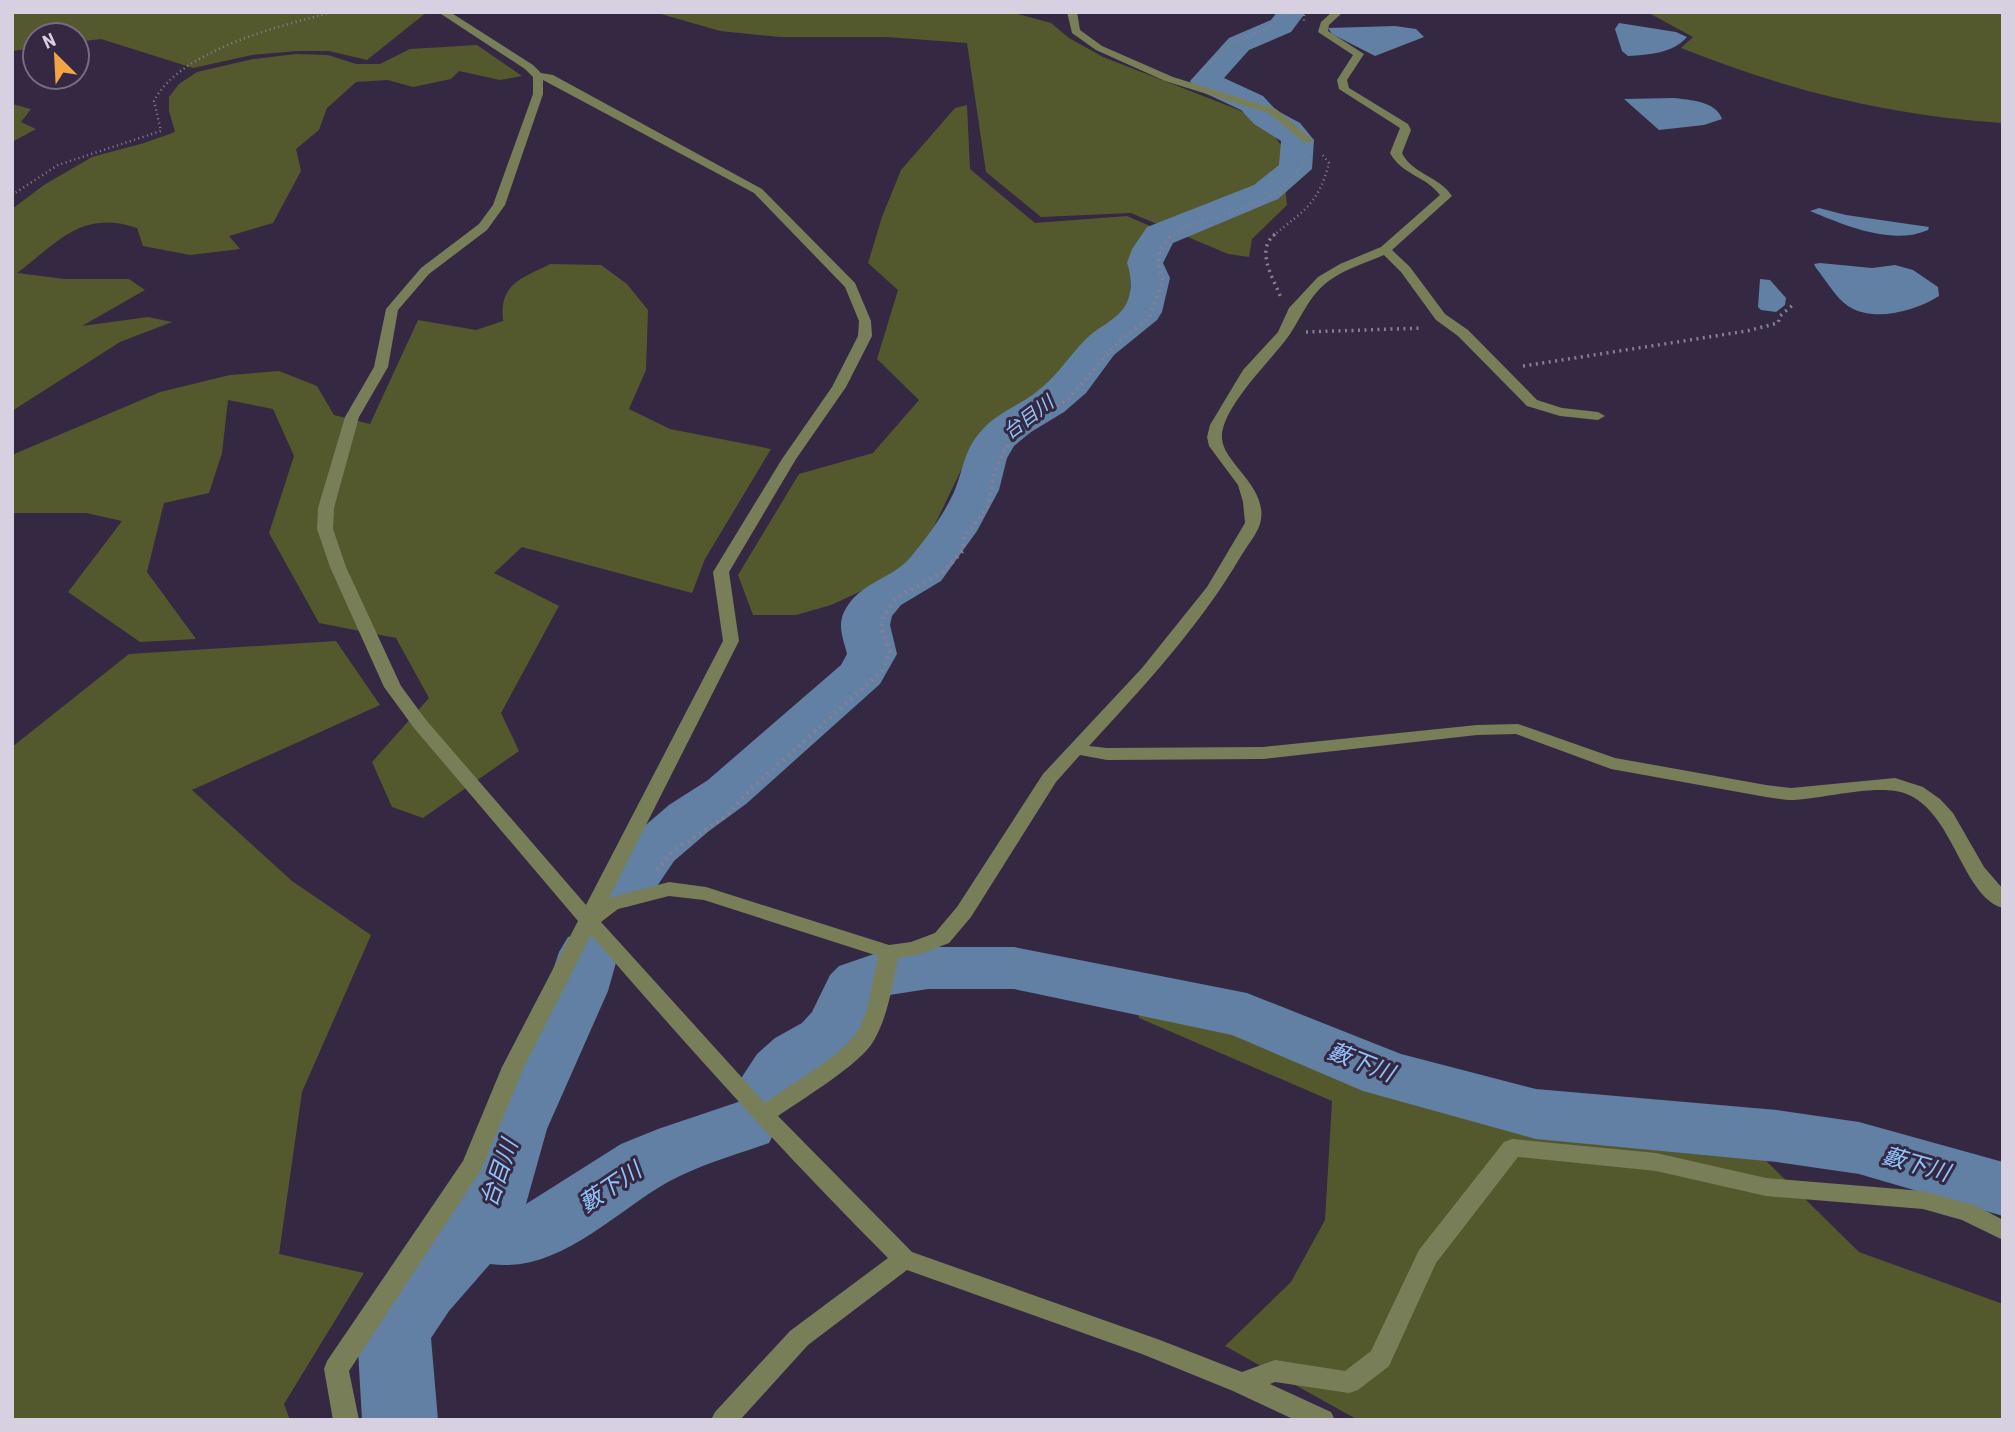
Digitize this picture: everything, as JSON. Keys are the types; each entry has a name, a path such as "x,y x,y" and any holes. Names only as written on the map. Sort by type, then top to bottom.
{"street":[{"path":"346,1420 336,1369 473,1164 513,1067 731,640 732,628 721,572 789,459 839,387 865,336 865,321 851,286 758,191 550,77 538,76 529,67 443,12"},
{"path":"763,1115 828,1071 864,1041 875,1015 886,965 914,949 942,938 964,912 1049,778 1148,672 1214,589 1253,523 1251,502 1245,485 1216,446 1214,437 1217,425 1248,373 1284,333 1294,311 1322,280 1344,267 1385,250 1446,196 1428,179 1401,164 1396,153 1406,130 1404,125 1344,89 1342,80 1359,54 1323,32 1324,24 1338,12"},
{"path":"1072,13 1075,31 1090,42 1169,79 1265,109 1288,123 1309,141"},
{"path":"538,76 536,101 499,205 492,217 484,228 425,271 392,309 381,367 352,417 326,508 325,529 338,567 393,687 420,724 588,921 818,1174 904,1259 1151,1347 1242,1383 1322,1420"},
{"path":"1385,250 1401,261 1448,327 1462,333 1532,403 1560,412 1598,416"},
{"path":"1074,749 1107,754 1263,753 1477,730 1518,729 1611,763 1791,794 1895,785 1910,788 1942,810 1987,889 2003,901"},
{"path":"588,921 611,904 632,897 669,889 706,894 886,965"},
{"path":"1242,1383 1275,1371 1349,1382 1380,1358 1427,1257 1512,1148 1656,1162 1766,1187 1923,1200 1969,1213 2003,1231"},
{"path":"724,1420 799,1338 904,1259"}],"path":[{"path":"12,195 58,165 161,131 162,122 154,108 153,99 161,88 188,66 248,38 333,12"},
{"path":"1190,85 1233,42 1270,27 1278,21 1282,12"},
{"path":"1294,311 1282,301 1264,254 1268,240 1313,202 1322,189 1329,163 1309,141"},
{"path":"632,897 673,852 726,816 751,789 882,671 890,652 881,627 885,614 896,598 943,572 963,550 961,540 987,507 995,471 1004,451 1022,429 1068,399 1118,342 1150,318 1163,281 1156,268 1158,251 1171,235 1273,195 1293,181 1305,165 1309,141"},
{"path":"1498,369 1747,331 1778,323 1780,316 1794,304"},
{"path":"1284,333 1448,327"}],"green space":[{"path":"12,12 427,12 367,60 329,51 297,51 252,55 193,68 101,39 91,40 91,21 21,21 21,50 12,51"},
{"path":"654,12 1011,12 1051,23 1069,38 1103,57 1239,110 1269,129 1281,145 1287,205 1252,239 1249,257 1228,254 1131,213 1041,217 986,172 967,43 886,37 780,37 720,31"},
{"path":"1647,12 2003,12 2003,123 1879,107 1839,99 1760,76 1681,48 1693,37"},
{"path":"477,45 522,76 500,80 459,71 451,79 413,87 388,80 356,82 327,108 319,130 296,149 301,171 273,223 229,236 240,249 190,255 143,246 137,228 118,223 101,223 72,232 45,250 17,273 65,279 129,279 145,290 82,326 148,317 172,322 120,342 12,411 12,209 44,185 92,157 175,132 169,111 169,97 179,84 197,72 253,59 296,54 328,55 356,64 380,64 410,49"},
{"path":"12,104 31,109 21,122 36,129 12,142"},
{"path":"967,105 970,169 1035,223 1127,216 1150,226 1133,248 1129,305 1038,393 976,439 927,541 892,577 831,605 796,615 753,615 738,575 799,474 873,453 919,400 877,359 898,290 868,263 882,217 901,170 955,108"},
{"path":"550,264 601,265 627,284 648,310 646,370 629,409 670,429 771,449 705,559 692,593 522,547 494,573 559,606 501,713 519,751 423,818 392,807 372,762 429,698 396,638 319,623 269,533 294,456 273,409 228,400 222,453 209,493 164,503 147,572 196,639 140,642 68,592 122,521 86,513 12,513 12,455 160,392 230,375 279,371 317,386 334,415 370,424 418,320 476,330 503,321 508,290 521,279"},
{"path":"336,641 380,705 192,790 292,881 371,935 302,1092 279,1254 364,1273 284,1404 290,1420 12,1420 12,747 129,654"},
{"path":"1137,1004 1234,1025 1286,1048 1447,1106 1757,1152 1859,1252 2003,1304 2003,1420 1358,1420 1225,1346 1291,1282 1325,1220 1332,1101 1139,1018"}],"water":[{"path":"1619,23 1676,32 1687,37 1668,50 1628,56 1622,51 1615,29"},
{"path":"1395,26 1416,29 1424,37 1375,56 1332,34 1328,28"},
{"path":"1674,98 1708,105 1719,113 1722,119 1704,125 1659,130 1624,99"},
{"path":"1819,208 1846,215 1929,227 1928,230 1914,234 1884,235 1810,211"},
{"path":"1814,264 1872,268 1895,265 1913,270 1938,287 1939,296 1919,306 1894,313 1870,314 1858,311 1835,294"},
{"path":"1760,279 1770,280 1786,298 1785,305 1776,312 1758,307"}],"waterway":[{"name":"台目川","path":"626,887 654,848 689,818 727,792 862,673 872,654 865,625 868,613 884,595 924,571 961,521 977,490 985,458 998,438 1016,423 1049,403 1071,384 1100,347 1143,312 1151,278 1145,263 1150,249 1160,235 1266,192 1295,169 1298,140 1289,130 1265,117 1252,103 1205,81 1239,44 1281,26 1292,12"},
{"path":"1291,14 1302,12"},
{"name":"台目川","path":"474,1233 495,1198 514,1129 577,991 589,952"},
{"name":"藪下川","path":"769,1086 780,1071 798,1055 824,1039 838,1024 852,991 861,981 874,976 928,968 1014,968 1175,999 1247,1016 1386,1074 1536,1114 1777,1136 1859,1148 2003,1189"},
{"name":"藪下川","path":"474,1233 500,1237 545,1227 645,1163 745,1125"},
{"name":"台目川","path":"400,1420 394,1333 423,1290 474,1233"}]}
